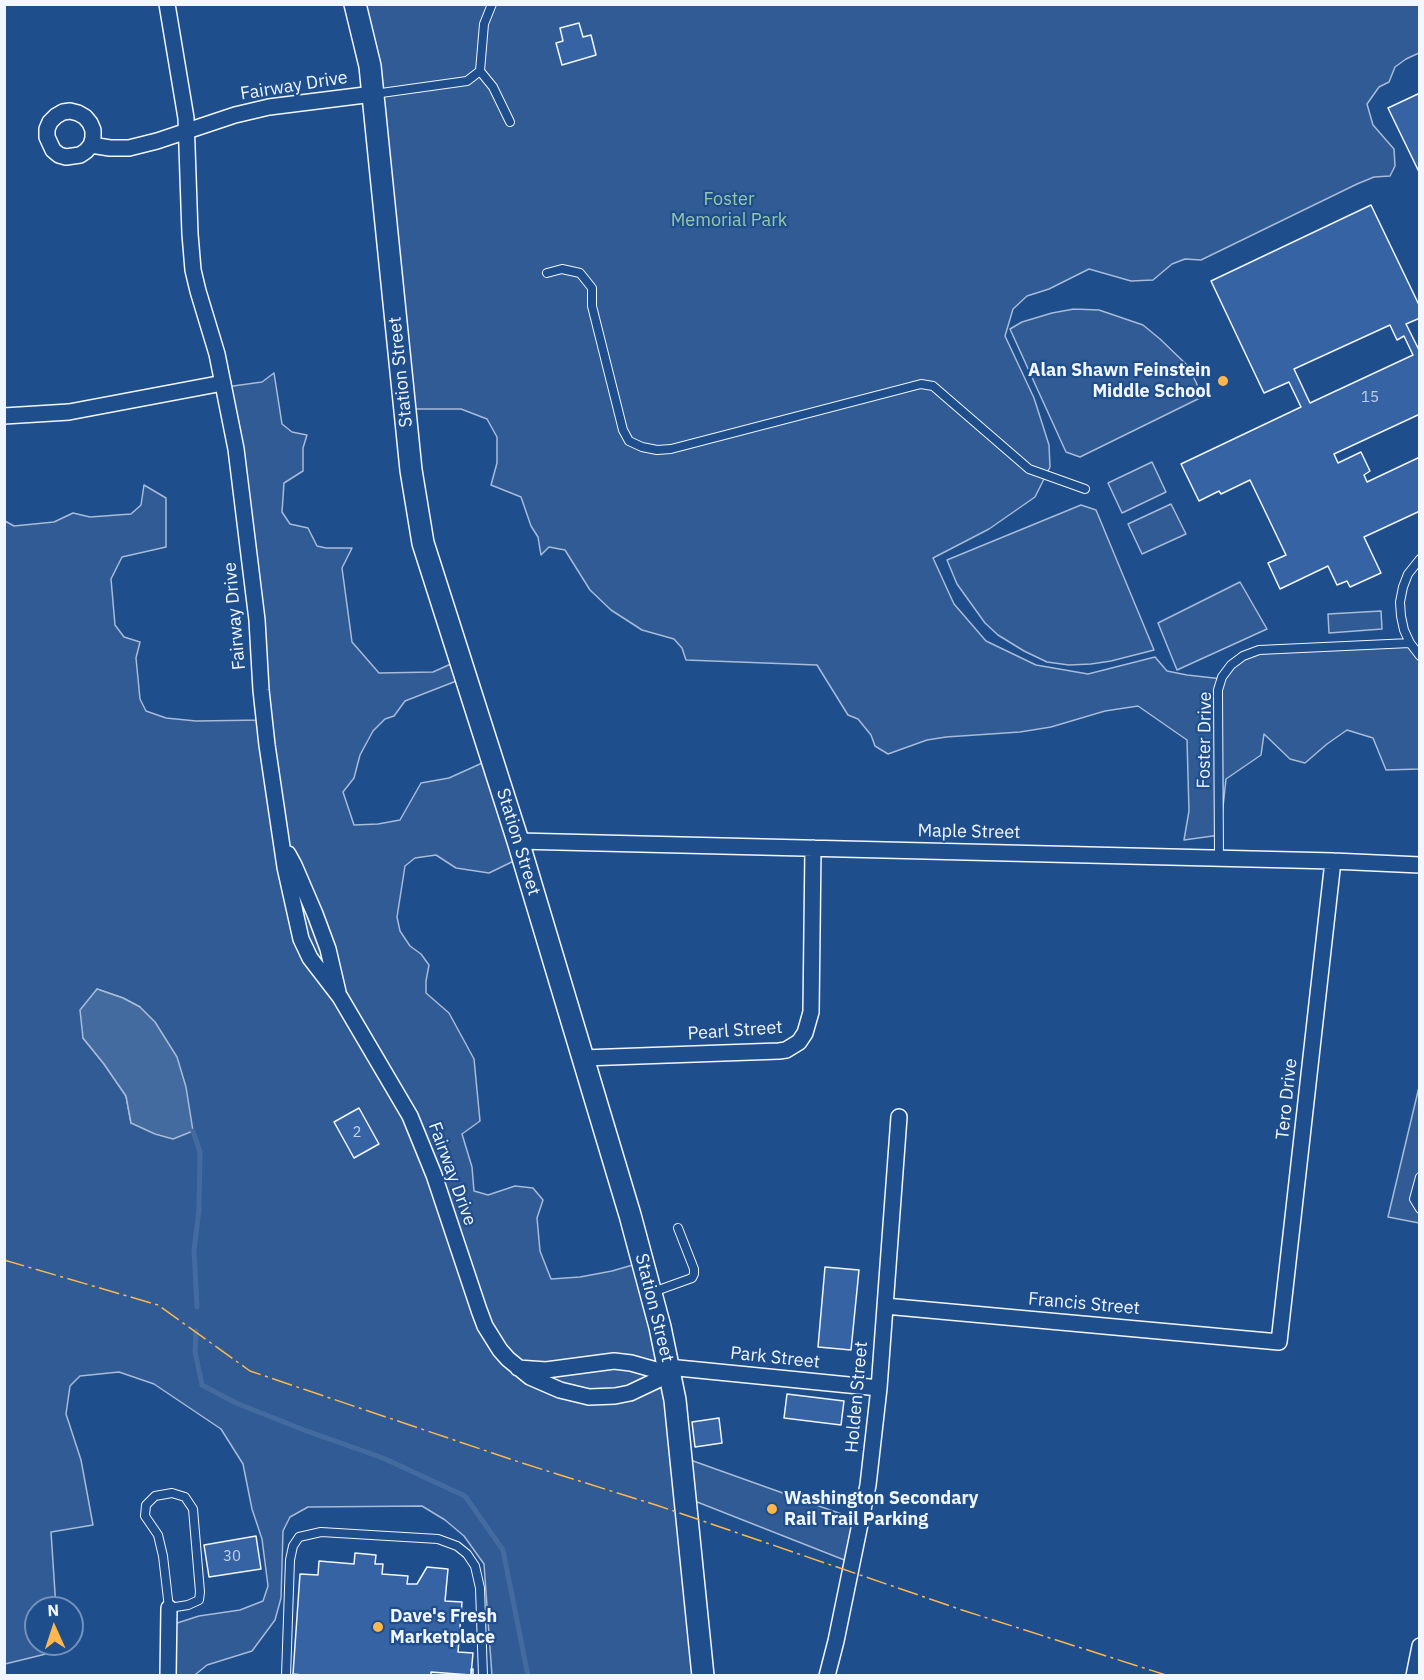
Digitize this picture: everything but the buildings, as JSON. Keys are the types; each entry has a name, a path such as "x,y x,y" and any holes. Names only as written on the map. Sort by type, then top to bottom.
{"street":[{"name":"Fairway Drive","path":"167,4 187,130 189,234 193,270 217,354 236,449 257,620 267,745 288,880 301,939 310,958 340,997 414,1125 434,1175 485,1326 500,1350 530,1377 548,1386 589,1397 630,1393 669,1371"},
{"name":"Station Street","path":"355,4 370,66 411,470 423,543 518,840 584,1058 651,1293 675,1400 703,1676"},
{"name":"Fairway Drive","path":"91,145 110,148 143,145 235,115 269,107 373,94"},
{"path":"4,416 69,412 223,383"},
{"name":"Maple Street","path":"518,840 1419,865"},
{"name":"Fairway Drive","path":"283,846 294,865 315,914 328,949 340,997"},
{"name":"Pearl Street","path":"584,1058 778,1051 786,1050 799,1042 805,1033 811,1012 813,848"},
{"name":"Tero Drive","path":"1279,1342 1333,861"},
{"name":"Holden Street","path":"827,1676 868,1485 879,1388 899,1117"},
{"name":"Francis Street","path":"885,1306 1279,1342"},
{"path":"518,1368 546,1370 614,1361 669,1371"},
{"name":"Park Street","path":"669,1371 879,1388"},
{"path":"168,1676 169,1608"},
{"path":"1414,1676 1419,1646"}],"lane":[{"path":"492,4 484,24 480,71 493,87 510,122"},
{"path":"373,94 467,81 480,71"},
{"path":"547,273 562,269 580,273 591,288 592,306 623,430 628,441 642,447 657,450 671,449 921,384 933,386 1029,469 1085,489"},
{"path":"1419,559 1402,587 1400,602 1404,630 1419,656"},
{"name":"Foster Drive","path":"1219,858 1218,690 1222,677 1231,665 1243,656 1259,650 1410,644"},
{"path":"1419,1177 1414,1199 1419,1209"},
{"path":"651,1293 692,1278 694,1274 678,1228"},
{"path":"172,1493 185,1497 193,1509 200,1592 199,1600 188,1605 169,1608 161,1546 158,1535 145,1516 146,1505 155,1496 172,1493"},
{"path":"286,1676 293,1546 300,1537 321,1532 438,1539 457,1546 467,1554 475,1566 480,1588 483,1676"}],"shaded area":[{"path":"355,5 1419,5 1419,53 1395,67 1389,82 1379,87 1367,104 1373,125 1394,149 1395,166 1390,176 1374,177 1357,184 1201,260 1185,259 1172,264 1153,280 1131,281 1089,269 1049,289 1027,296 1013,309 1005,336 1034,398 1049,445 1050,467 1035,497 989,529 933,558 954,604 986,641 1036,665 1088,674 1155,657 1167,671 1223,679 1232,667 1259,652 1410,644 1419,655 1419,769 1386,770 1373,738 1347,730 1305,763 1290,759 1264,734 1261,755 1226,779 1220,835 1184,840 1189,811 1187,740 1138,706 1105,711 1051,727 1020,732 927,740 888,754 875,746 871,735 858,719 848,715 817,665 686,660 682,648 674,639 642,630 611,610 590,590 565,550 549,547 541,555 538,537 531,526 521,497 491,485 497,463 497,437 487,419 461,409 407,409"},
{"path":"1074,309 1099,310 1143,325 1187,365 1202,397 1080,457 1066,452 1010,329 1022,322"},
{"path":"274,373 282,424 292,432 307,435 303,448 303,471 284,483 282,512 290,524 308,528 317,546 352,548 342,568 352,642 379,673 433,672 462,659 464,678 405,701 394,716 385,719 373,731 360,755 354,778 343,792 354,825 400,820 421,783 449,778 491,759 520,858 489,873 456,868 436,855 415,858 405,866 397,917 400,931 410,946 421,954 429,965 426,993 449,1013 474,1059 480,1121 462,1134 472,1167 474,1191 488,1195 515,1186 533,1188 543,1200 537,1218 540,1251 551,1279 580,1277 643,1262 682,1457 861,1521 852,1563 687,1498 703,1675 492,1676 484,1564 464,1536 445,1520 422,1506 308,1507 290,1517 283,1531 281,1598 275,1620 252,1651 207,1665 196,1675 172,1675 171,1625 199,1616 240,1610 263,1601 268,1586 262,1539 252,1509 243,1464 221,1429 154,1384 119,1372 80,1376 70,1386 66,1414 81,1460 93,1525 51,1532 55,1596 24,1596 24,1656 38,1656 5,1664 5,521 14,526 54,522 73,513 90,517 131,514 141,505 144,485 166,498 166,547 122,557 111,579 115,625 124,637 140,642 136,658 140,699 146,711 166,718 196,721 263,720 226,387 262,382","holes":["97,989 140,1007 131,1123 126,1096 83,1038"]},
{"path":"1152,462 1166,492 1122,513 1108,483"},
{"path":"1171,504 1186,534 1142,554 1128,524"},
{"path":"1081,505 1096,510 1154,650 1091,664 1069,665 1047,662 998,635 985,623 957,584 947,560"},
{"path":"1240,582 1267,629 1177,670 1158,623"},
{"path":"1381,611 1382,629 1329,633 1328,614"},
{"path":"97,989 140,1007 155,1022 177,1057 186,1087 193,1131 173,1139 131,1123 126,1096 83,1038 80,1010"},
{"path":"1419,1087 1419,1223 1388,1217"}],"waterway":[{"path":"193,1131 200,1152 199,1210 194,1250 197,1307"},
{"path":"196,1331 195,1352 202,1385 236,1403 383,1458 465,1496 503,1550 528,1676"}],"power":[{"path":"4,1260 158,1305 250,1371 522,1463 659,1506 962,1610 1169,1676"}],"place":[{"name":"Alan Shawn Feinstein Middle School","path":"1223,381"},
{"name":"Washington Secondary Rail Trail Parking","path":"772,1509"},
{"name":"Dave's Fresh Marketplace","path":"378,1627"}],"park label":[{"name":"Foster Memorial Park","path":"729,210"}]}
